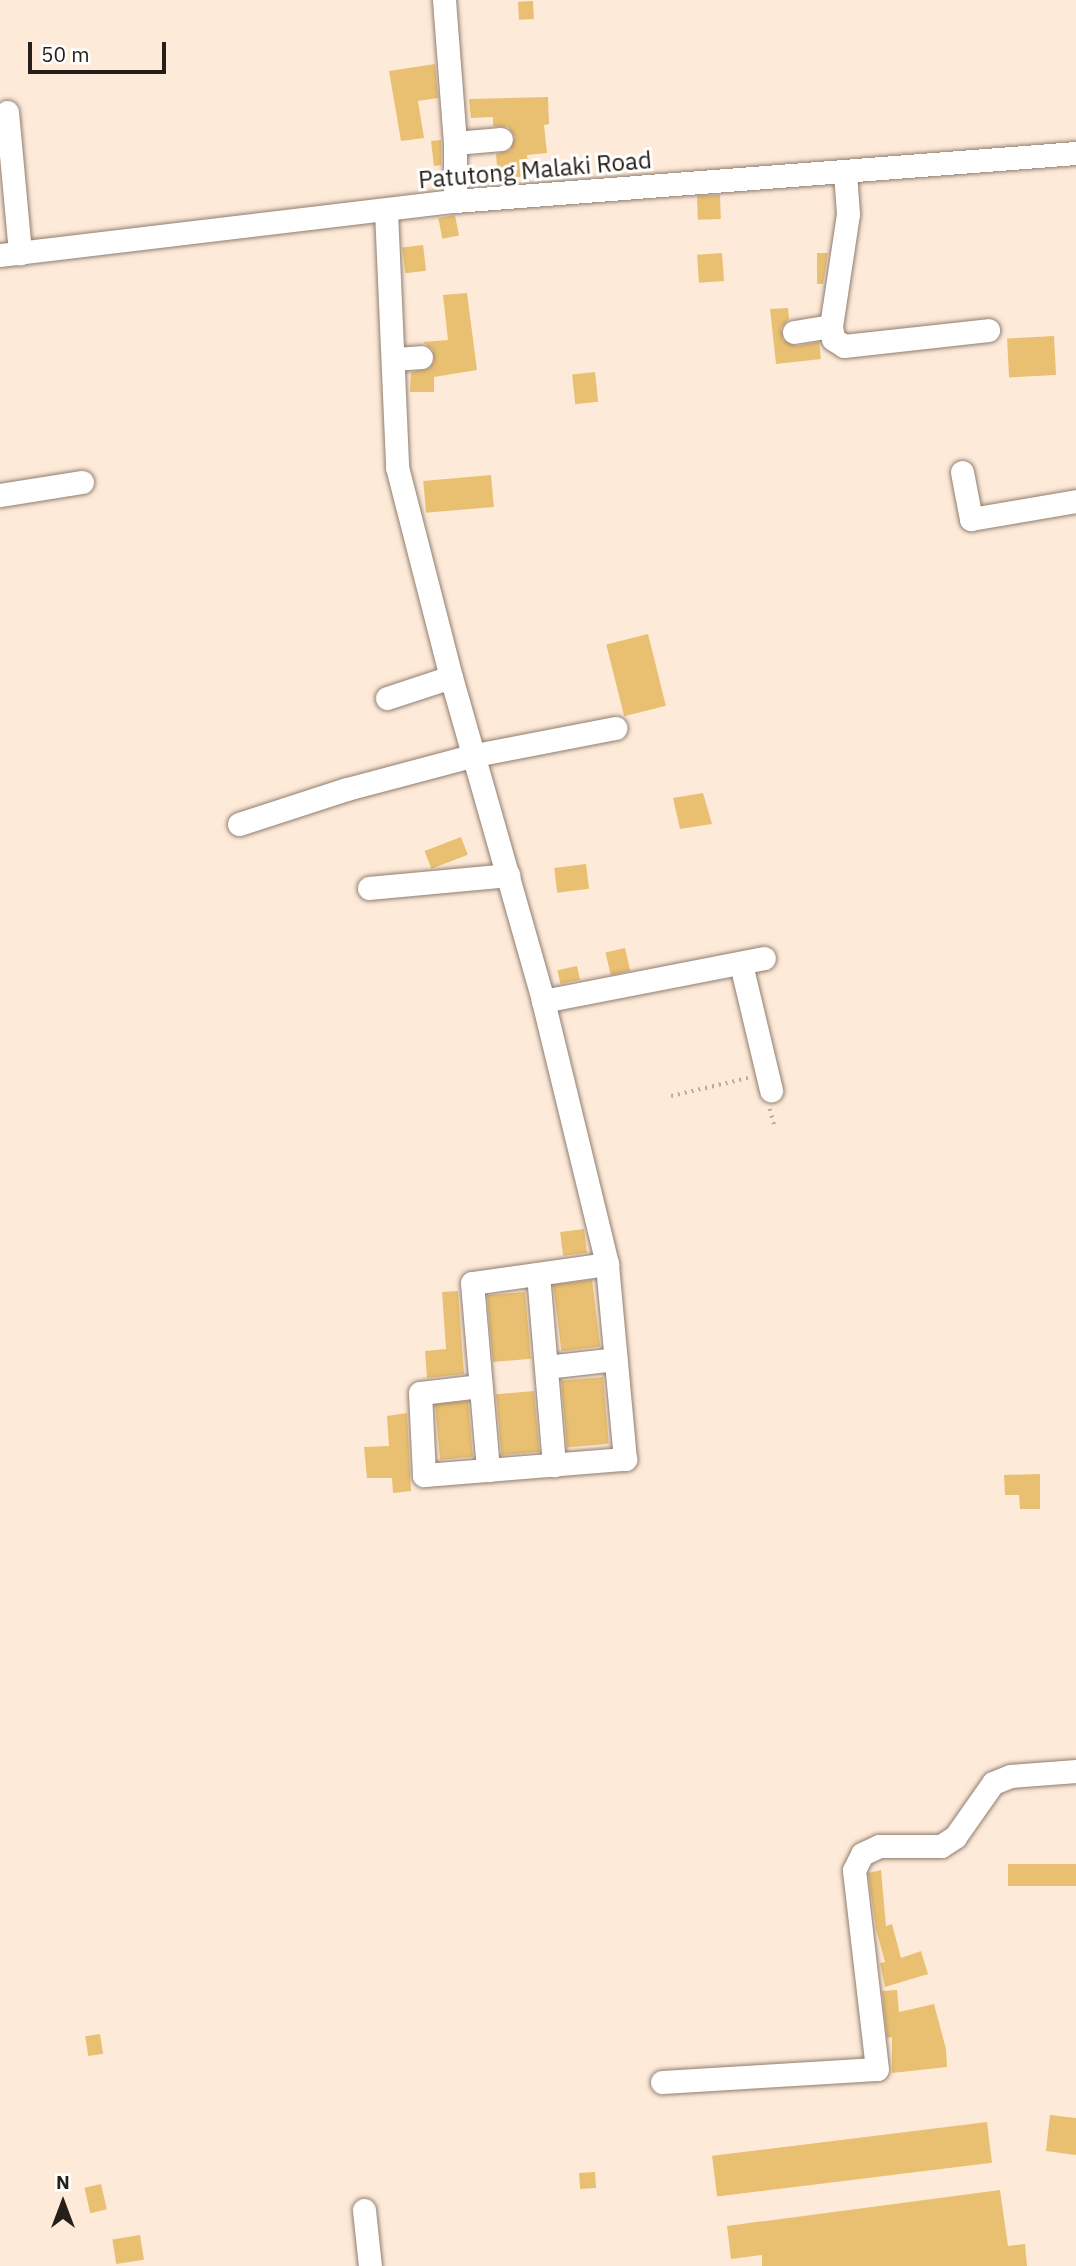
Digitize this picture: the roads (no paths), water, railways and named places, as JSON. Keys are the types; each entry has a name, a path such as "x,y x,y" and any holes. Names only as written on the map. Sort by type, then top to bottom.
{"street":[{"path":"444,0 455,143 455,201"},
{"path":"7,112 10,254"},
{"path":"455,143 501,139"},
{"name":"Patutong Malaki Road","path":"10,254 455,201 1076,153"},
{"path":"845,172 848,214 831,326 833,339 844,346 988,330"},
{"path":"386,211 397,467 451,677 542,1001 607,1264 625,1459 424,1475 420,1393 480,1386"},
{"path":"794,332 831,326"},
{"path":"394,359 421,357"},
{"path":"962,472 971,519 1076,501"},
{"path":"1,489 82,482"},
{"path":"387,698 451,677"},
{"path":"239,824 346,789 475,755 615,728"},
{"path":"369,888 508,875"},
{"path":"542,1001 764,958"},
{"path":"741,964 769,1082"},
{"path":"488,1470 472,1283 607,1264"},
{"path":"538,1274 554,1465"},
{"path":"546,1367 616,1359"},
{"path":"662,2082 877,2069 855,1870 863,1854 879,1846 941,1846 955,1837 993,1783 1010,1776 1076,1772"},
{"path":"364,2210 370,2266"}]}
